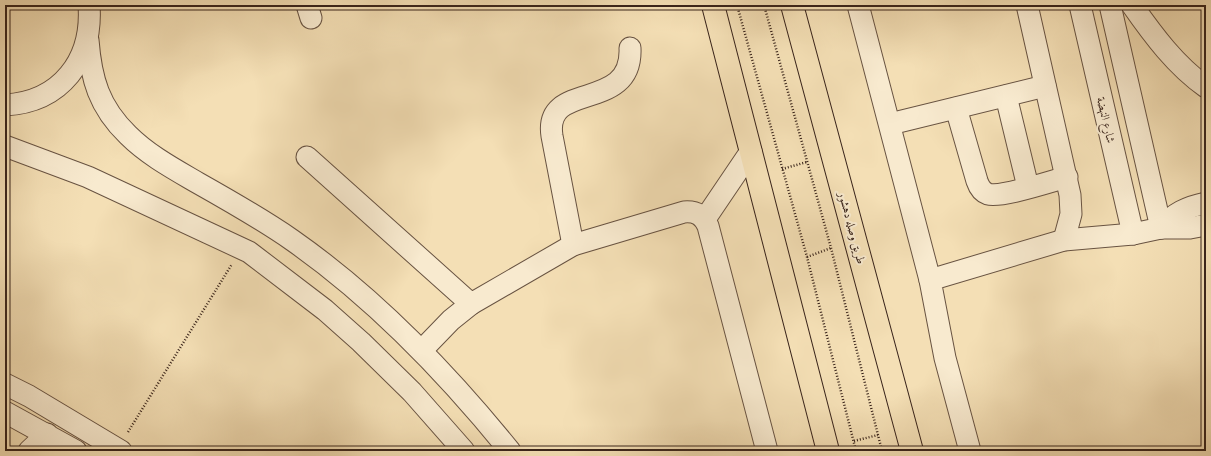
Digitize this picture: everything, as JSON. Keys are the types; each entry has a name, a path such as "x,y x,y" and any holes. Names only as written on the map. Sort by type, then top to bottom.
{"main road":[{"path":"713,5 828,451"},
{"name":"طريق وصله دهشور","path":"792,5 912,451"}],"street":[{"path":"88,5 90,23 88,40 90,67 97,92 110,115 128,136 168,166 258,217 292,240 354,289 422,350 458,388 510,451"},
{"path":"858,5 930,280 945,358 970,451"},
{"path":"1027,5 1070,195 1070,214 1064,240"},
{"name":"شارع النهضة","path":"1080,5 1133,234"},
{"path":"1110,5 1161,228"},
{"path":"1132,5 1149,30 1175,59 1206,87"},
{"path":"5,105 21,104 44,96 64,82 79,63 88,40"},
{"path":"574,245 550,125 553,115 559,107 609,87 619,81 627,71 630,60 630,48"},
{"path":"890,124 1045,86"},
{"path":"1006,96 1028,187"},
{"path":"956,108 979,187 989,194 996,195 1067,177"},
{"path":"5,146 88,177 242,249 288,280 361,342 412,392 464,451"},
{"path":"705,219 751,151"},
{"path":"307,157 432,267 471,304"},
{"path":"1161,228 1170,218 1180,211 1206,203"},
{"path":"422,350 451,320 471,304 574,245 684,212 692,212 705,219 708,226 767,451"},
{"path":"930,280 1064,240 1133,234 1161,228 1190,228 1206,225"},
{"path":"5,384 29,396 119,450"},
{"path":"5,412 76,451"},
{"path":"30,451 47,434"}],"path":[{"path":"737,5 807,257 856,451"},
{"path":"764,5 831,248 882,451"},
{"path":"782,169 807,162"},
{"path":"807,257 831,248"},
{"path":"119,450 242,249"},
{"path":"854,441 878,435"}]}
